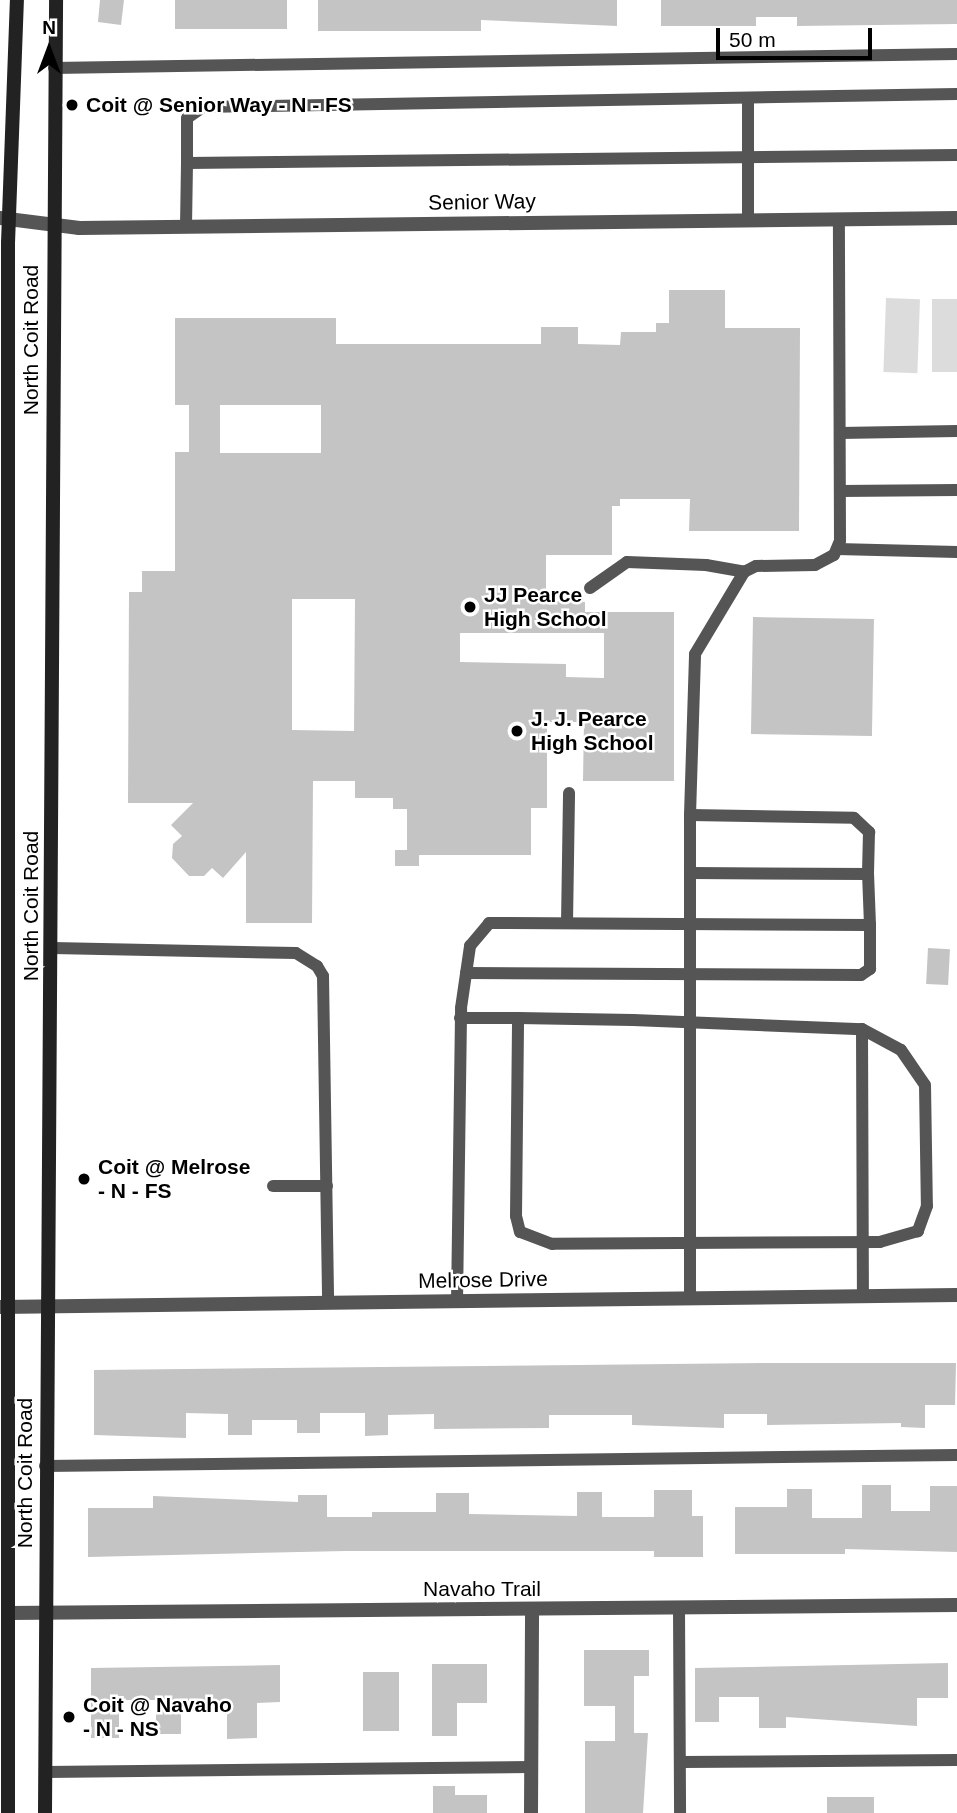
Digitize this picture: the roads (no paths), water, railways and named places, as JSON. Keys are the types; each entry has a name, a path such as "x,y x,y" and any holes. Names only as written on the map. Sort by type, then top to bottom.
{"main road":[{"name":"North Coit Road","path":"8,1813 4,1307 4,218 17,0"},
{"name":"North Coit Road","path":"46,1813 45,1466 53,948 53,224 56,0"}],"street":[{"name":"Senior Way","path":"4,218 53,224 186,228 957,218"},
{"name":"Melrose Drive","path":"4,1307 957,1295"},
{"name":"Navaho Trail","path":"8,1613 957,1605"},
{"path":"531,1813 532,1609"}],"lane":[{"path":"54,68 957,54"},
{"path":"186,228 187,118 203,107 957,94"},
{"path":"748,99 748,220"},
{"path":"187,163 957,155"},
{"path":"837,549 840,491 839,219"},
{"path":"840,433 957,431"},
{"path":"840,491 957,490"},
{"path":"690,1299 690,815 695,654 744,572 756,566 815,565 837,549 957,552"},
{"path":"590,588 627,562 706,565 744,572"},
{"path":"567,923 569,793"},
{"path":"466,973 690,971 861,975 870,969 869,832 854,818 690,815"},
{"path":"690,873 868,874"},
{"path":"457,1302 460,1018 470,946 489,923 870,925"},
{"path":"53,948 296,953 317,966 323,976 328,1303"},
{"path":"460,1018 518,1018 862,1029 901,1050 925,1085 928,1206 918,1231 880,1242 691,1241 552,1244 520,1232 516,1216 518,1018"},
{"path":"862,1029 863,1296"},
{"path":"274,1186 327,1186"},
{"path":"45,1466 957,1455"},
{"path":"679,1609 680,1813"},
{"path":"681,1762 957,1760"},
{"path":"46,1772 531,1767"}],"place":[{"name":"Coit @ Senior Way - N - FS","path":"72,105"},
{"name":"JJ Pearce High School","path":"470,607"},
{"name":"J. J. Pearce High School","path":"517,731"},
{"name":"Coit @ Melrose - N - FS","path":"84,1179"},
{"name":"Coit @ Navaho - N - NS","path":"69,1717"}]}
